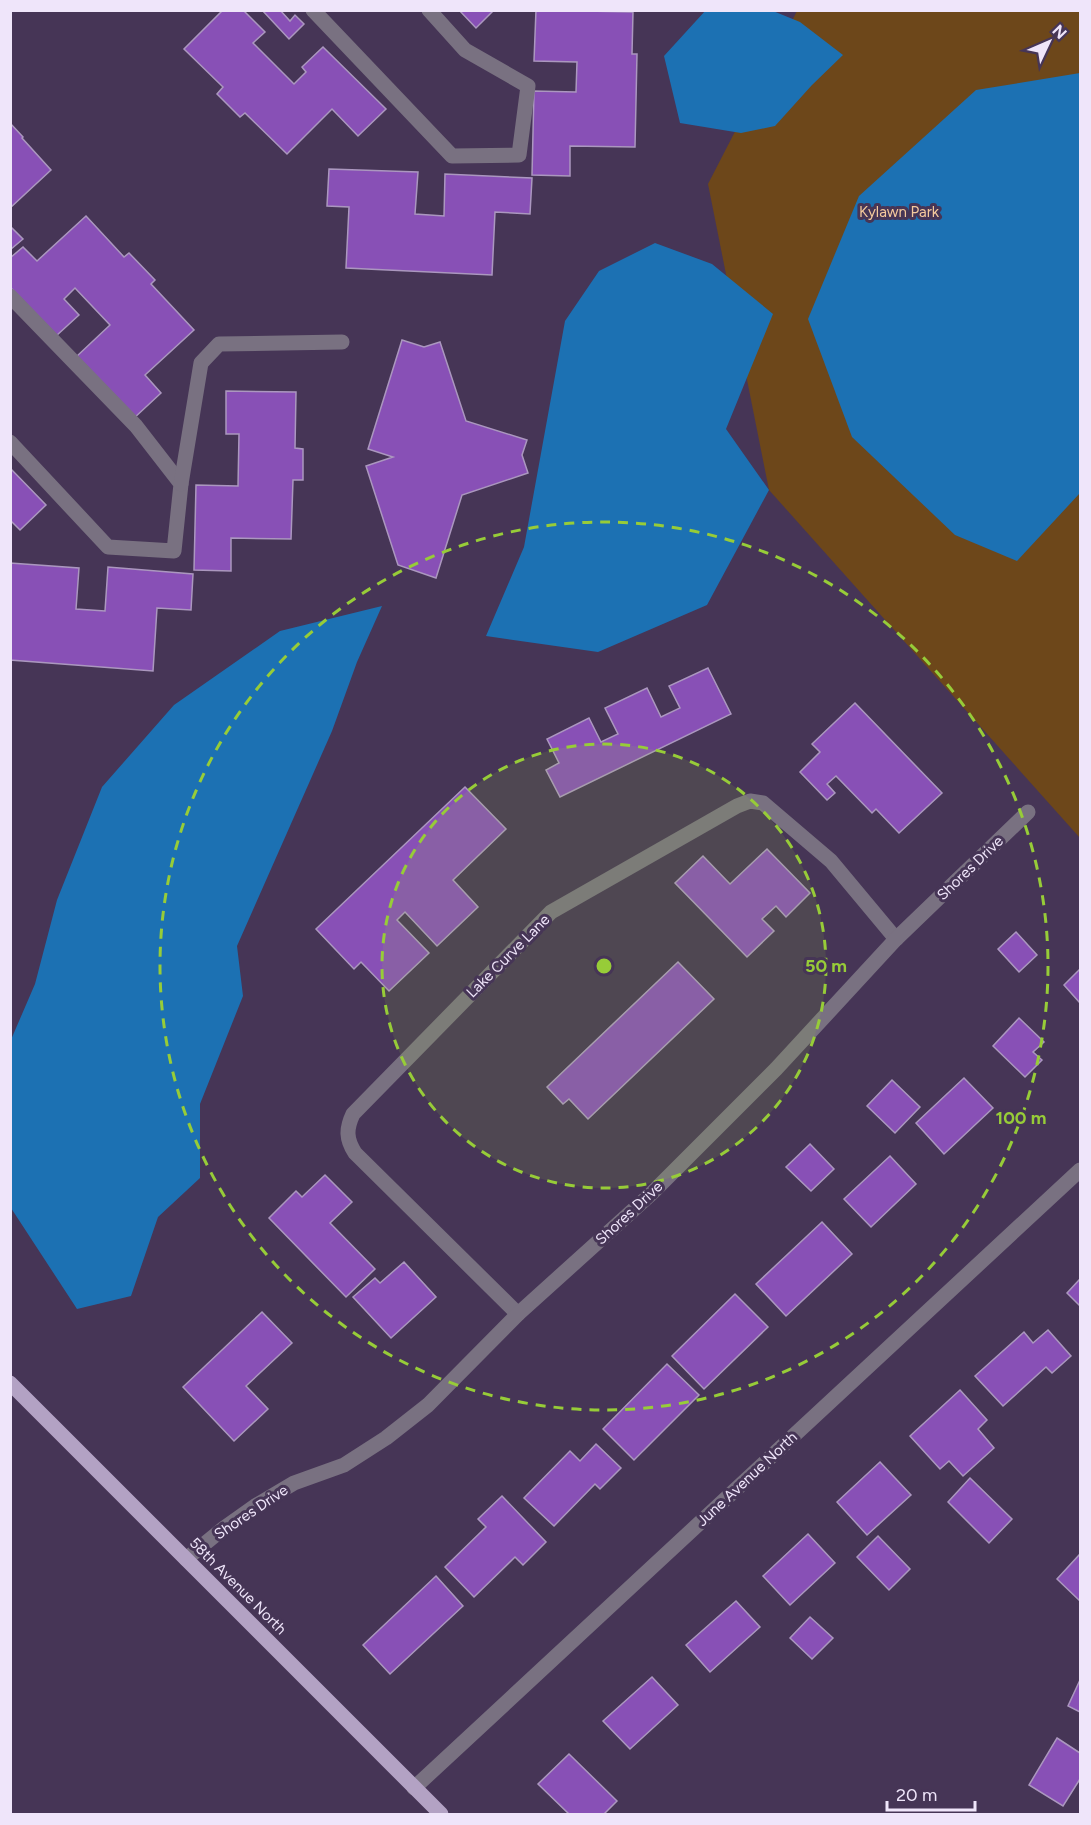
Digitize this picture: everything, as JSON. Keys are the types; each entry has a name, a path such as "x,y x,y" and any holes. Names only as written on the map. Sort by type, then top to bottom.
{"main road":[{"name":"58th Avenue North","path":"10,1383 441,1815"}],"street":[{"path":"313,10 452,156 519,155 528,86 465,50 429,10"},
{"path":"10,296 136,426 181,484"},
{"path":"10,442 108,547 174,551 181,484 201,363 219,344 342,342"},
{"name":"Lake Curve Lane","path":"518,1314 355,1153 348,1141 347,1127 353,1114 551,912 737,806 750,801 763,804 831,861 896,939"},
{"name":"Shores Drive","path":"186,1559 255,1506 294,1483 344,1465 386,1438 428,1405 518,1314 651,1194 776,1069 896,939 1028,812"},
{"name":"June Avenue North","path":"414,1788 1080,1170"}],"green space":[{"name":"Kylawn Park","path":"797,11 1080,11 1080,838 769,490 708,184"}],"water":[{"path":"706,10 773,11 800,22 843,55 775,126 741,133 680,123 664,56"},
{"path":"1080,73 1080,493 1017,561 955,535 852,437 808,319 859,196 976,90"},
{"path":"655,243 712,264 773,314 726,429 769,490 707,605 598,652 486,636 524,547 565,321 599,271"},
{"path":"382,606 357,662 332,731 237,946 243,996 200,1104 200,1178 158,1217 131,1296 77,1309 11,1208 10,1042 35,984 57,900 102,787 174,705 280,631"}],"building":[{"path":"223,10 243,10 265,32 253,43 294,84 306,72 302,67 323,47 386,109 358,136 332,109 287,154 245,113 240,117 217,94 223,87 184,49"},
{"path":"262,10 280,10 290,21 295,15 304,24 289,39"},
{"path":"459,10 494,10 476,28"},
{"path":"536,10 633,12 632,54 637,54 635,147 570,146 570,176 532,175 534,91 576,92 577,62 534,61"},
{"path":"10,123 51,170 10,208"},
{"path":"329,169 418,172 415,214 444,216 445,174 532,178 530,214 495,212 492,275 346,268 349,207 327,206"},
{"path":"86,216 124,257 129,253 155,280 151,284 194,330 145,375 161,393 133,419 76,357 110,325 75,288 64,299 79,315 56,336 10,287 10,258 23,247 37,261"},
{"path":"10,226 23,239 10,250"},
{"path":"402,340 424,347 440,342 466,421 527,440 522,455 528,473 462,495 436,578 398,565 366,466 393,457 368,449"},
{"path":"226,391 296,392 295,448 303,449 303,480 293,480 291,539 231,538 231,571 194,570 196,485 238,486 239,434 226,434"},
{"path":"10,468 46,505 20,530 10,520"},
{"path":"10,563 79,568 76,609 105,611 108,567 193,574 191,610 157,608 153,671 10,660"},
{"path":"708,668 731,714 560,797 546,770 559,763 547,739 589,718 601,742 618,734 605,708 647,688 661,717 680,708 669,686"},
{"path":"855,703 942,793 899,833 876,809 872,813 836,776 827,784 835,793 827,800 800,772 820,752 812,744"},
{"path":"465,787 506,829 453,880 478,907 437,946 405,912 397,920 429,953 389,991 361,962 354,969 316,929"},
{"path":"767,849 810,893 786,917 776,906 762,919 774,931 747,957 675,883 703,856 730,884"},
{"path":"1016,932 1037,955 1019,972 998,949"},
{"path":"678,962 714,999 588,1119 569,1099 563,1104 547,1087"},
{"path":"1080,969 1080,1003 1064,985"},
{"path":"1019,1018 1044,1042 1033,1052 1042,1060 1025,1077 993,1046"},
{"path":"964,1078 993,1108 944,1154 916,1123"},
{"path":"892,1080 920,1107 895,1133 867,1106"},
{"path":"810,1144 834,1169 811,1191 786,1167"},
{"path":"890,1156 916,1184 871,1227 844,1199"},
{"path":"325,1175 352,1202 330,1223 375,1269 346,1297 269,1218 296,1191 302,1197"},
{"path":"822,1222 852,1254 786,1316 756,1284"},
{"path":"404,1262 436,1297 391,1338 353,1297 375,1278 380,1283"},
{"path":"1080,1279 1080,1306 1067,1293"},
{"path":"735,1294 768,1327 704,1389 672,1356"},
{"path":"262,1312 292,1343 246,1386 268,1409 234,1441 183,1387"},
{"path":"1048,1330 1071,1356 1052,1373 1046,1367 1003,1406 975,1376 1024,1332 1033,1343"},
{"path":"667,1364 699,1395 634,1460 603,1429"},
{"path":"960,1390 987,1420 978,1429 994,1448 963,1476 949,1461 940,1469 910,1436"},
{"path":"596,1444 621,1468 600,1489 595,1484 554,1526 524,1498 570,1451 580,1461"},
{"path":"880,1462 911,1495 867,1535 837,1502"},
{"path":"970,1478 1012,1519 989,1543 948,1502"},
{"path":"502,1496 546,1542 523,1565 515,1557 474,1597 445,1567 486,1527 478,1519"},
{"path":"808,1534 835,1563 790,1605 763,1576"},
{"path":"878,1536 910,1569 889,1590 857,1557"},
{"path":"1080,1554 1080,1601 1057,1579"},
{"path":"436,1576 463,1606 390,1674 363,1645"},
{"path":"736,1601 760,1627 710,1672 686,1645"},
{"path":"810,1617 833,1638 812,1659 790,1638"},
{"path":"652,1677 678,1705 630,1749 603,1721"},
{"path":"1080,1680 1080,1712 1068,1706"},
{"path":"1057,1738 1080,1753 1080,1779 1063,1806 1029,1785"},
{"path":"569,1754 617,1801 604,1814 569,1814 538,1784"}]}
